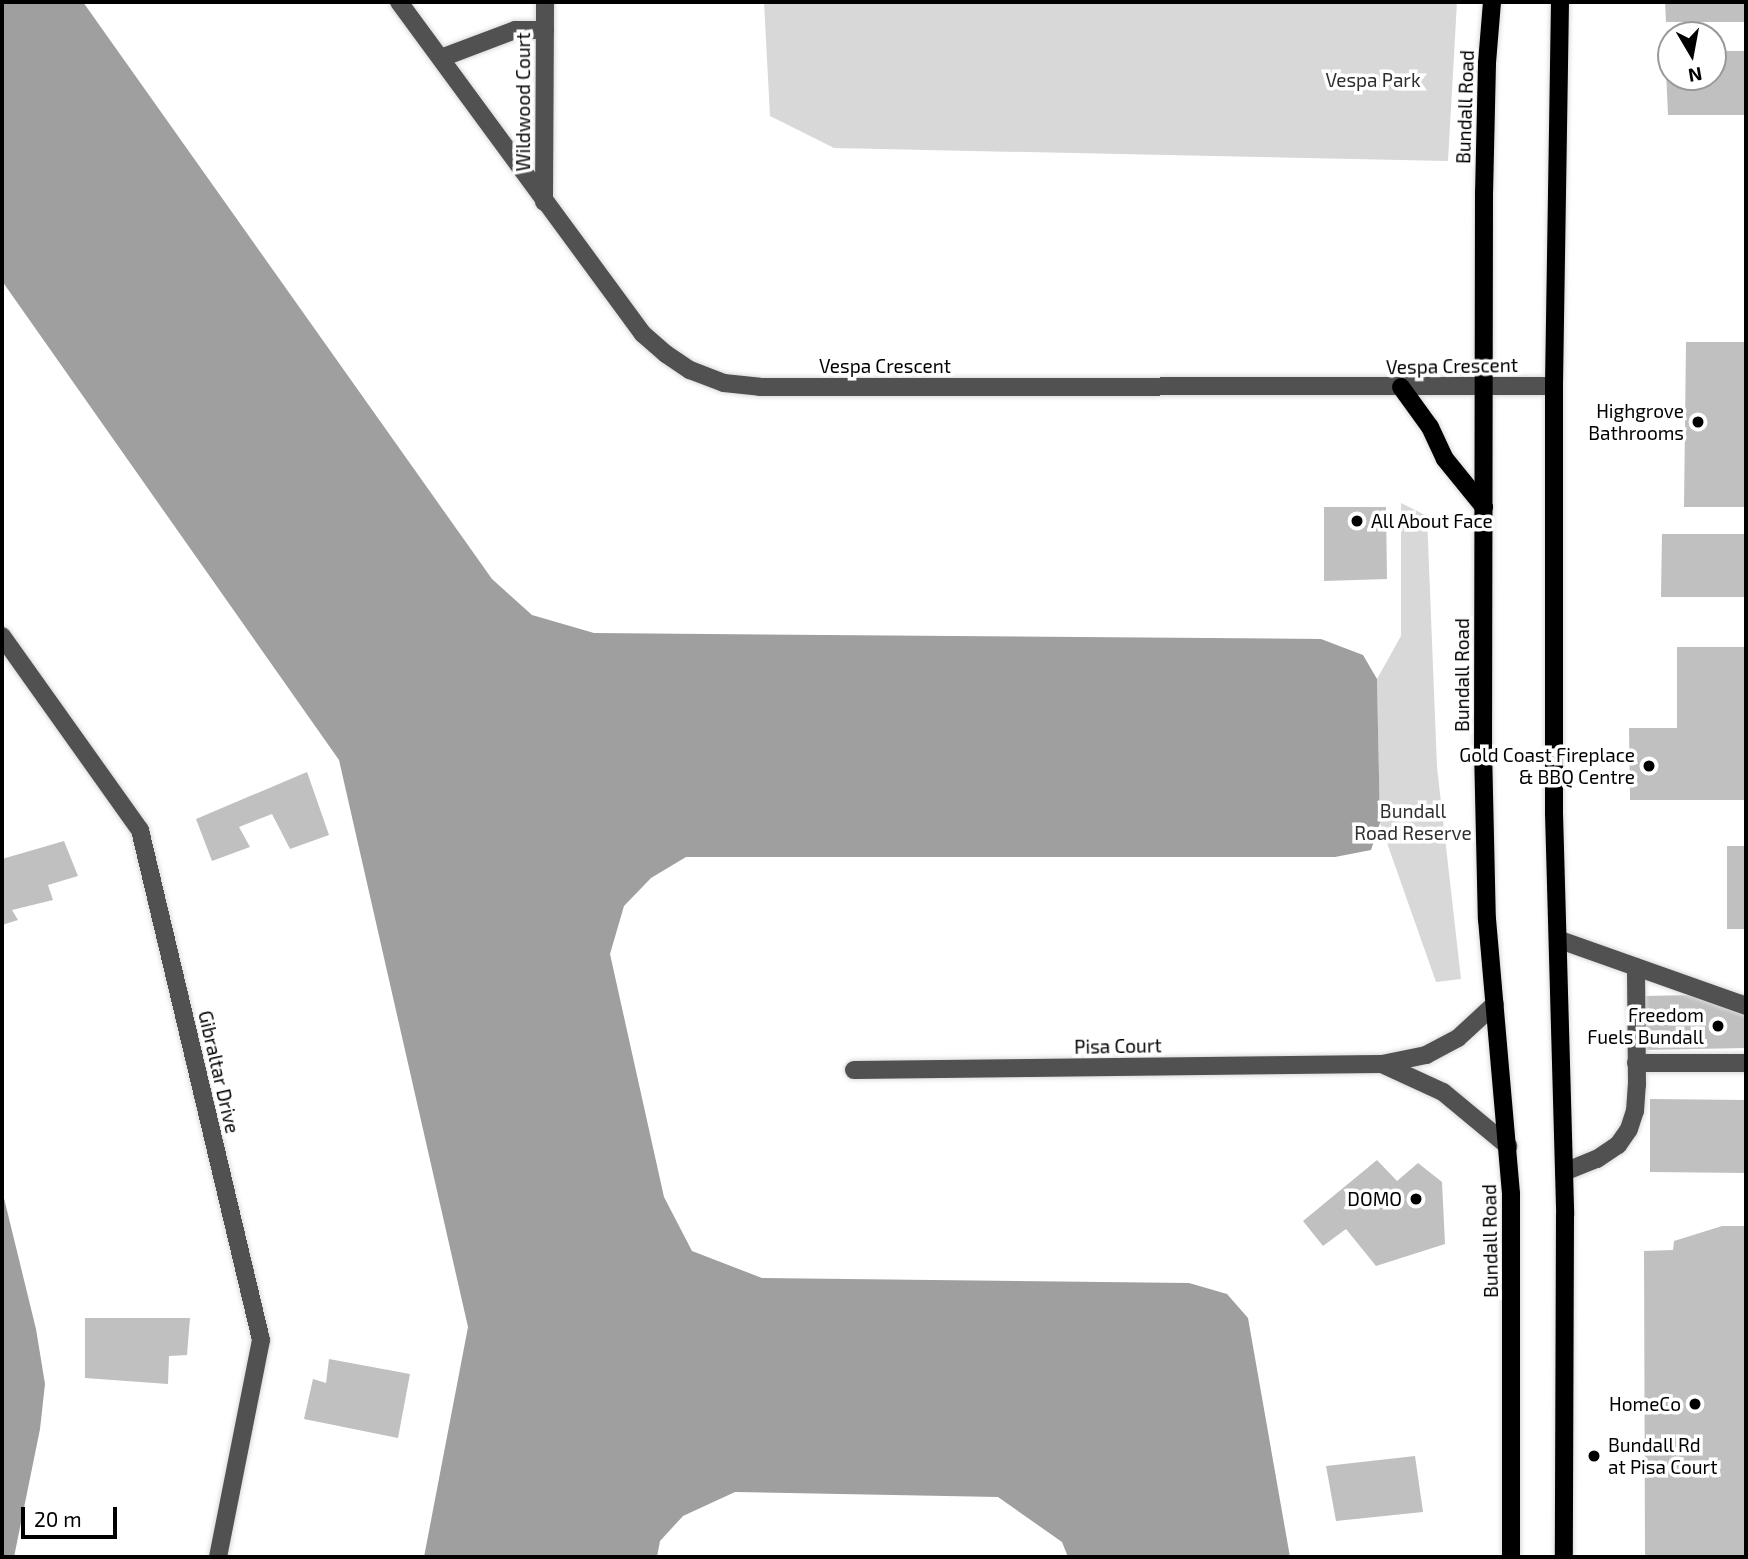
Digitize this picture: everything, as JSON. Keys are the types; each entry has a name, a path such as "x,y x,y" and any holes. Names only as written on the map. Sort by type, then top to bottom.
{"main road":[{"name":"Bundall Road","path":"1492,2 1487,64 1484,192 1485,848 1487,919 1508,1146 1512,1237 1511,1557"},
{"path":"1560,2 1554,386 1554,813 1560,940 1564,1172 1564,1557"},
{"path":"1401,387 1430,428 1445,459 1484,507"}],"street":[{"name":"Vespa Crescent","path":"399,2 643,334 691,370 724,383 760,387 1554,386"},
{"name":"Wildwood Court","path":"544,202 545,2"},
{"path":"441,58 515,30 545,30"},
{"name":"Gibraltar Drive","path":"2,636 141,830 261,1340 218,1557"},
{"path":"1560,940 1746,1006"},
{"path":"1564,1172 1597,1158 1618,1145 1629,1129 1635,1111 1636,967"},
{"name":"Pisa Court","path":"853,1070 1382,1064 1426,1055 1458,1038 1495,1004"},
{"path":"1636,1063 1746,1063"},
{"name":"Pisa Court","path":"1382,1064 1443,1092 1508,1146"}],"green space":[{"name":"Vespa Park","path":"764,2 1457,2 1448,161 834,148 770,116"},
{"name":"Bundall Road Reserve","path":"1401,503 1427,516 1437,767 1461,979 1436,982 1380,823 1377,679 1401,636"}],"shaded area":[{"path":"2,2 83,2 492,579 532,615 594,633 1321,639 1363,655 1377,679 1380,823 1371,850 1335,857 686,857 651,878 624,906 610,954 664,1197 692,1251 762,1278 1189,1283 1227,1294 1248,1318 1290,1557 1068,1557 1062,1542 998,1497 735,1492 683,1516 660,1541 657,1557 424,1557 468,1327 339,760 2,281"},
{"path":"2,1190 36,1329 45,1384 40,1429 14,1557 2,1557"}],"building":[{"path":"1665,2 1746,2 1746,22 1666,21"},
{"path":"1727,51 1746,51 1746,115 1668,115 1667,91 1727,91"},
{"path":"1686,342 1746,342 1746,507 1684,507"},
{"path":"1324,507 1386,507 1387,579 1324,581"},
{"path":"1662,534 1746,534 1746,597 1661,597"},
{"path":"1677,647 1746,647 1746,800 1630,800 1629,728 1677,728"},
{"path":"307,772 329,835 290,849 272,814 239,827 250,847 212,861 196,819"},
{"path":"64,841 78,876 48,885 53,900 12,910 18,920 2,925 2,859"},
{"path":"1727,846 1746,846 1746,929 1727,929"},
{"path":"1746,994 1746,1048 1644,1050 1643,996"},
{"path":"1650,1099 1746,1100 1746,1173 1650,1172"},
{"path":"1377,1160 1397,1181 1418,1163 1442,1182 1445,1244 1376,1266 1346,1229 1323,1246 1303,1221"},
{"name":"HomeCo","path":"1722,1226 1746,1226 1746,1557 1645,1557 1644,1251 1673,1250 1674,1241"},
{"path":"85,1318 190,1318 187,1355 169,1356 168,1384 85,1378"},
{"path":"329,1359 410,1374 398,1438 304,1419 313,1379 326,1383"},
{"path":"1415,1456 1423,1512 1336,1521 1326,1466"}],"place":[{"name":"Highgrove Bathrooms","path":"1698,422"},
{"name":"All About Face","path":"1357,521"},
{"name":"Gold Coast Fireplace & BBQ Centre","path":"1649,766"},
{"name":"Freedom Fuels Bundall","path":"1718,1026"},
{"name":"DOMO","path":"1416,1199"},
{"name":"HomeCo","path":"1695,1404"},
{"name":"Bundall Rd at Pisa Court","path":"1594,1456"}]}
